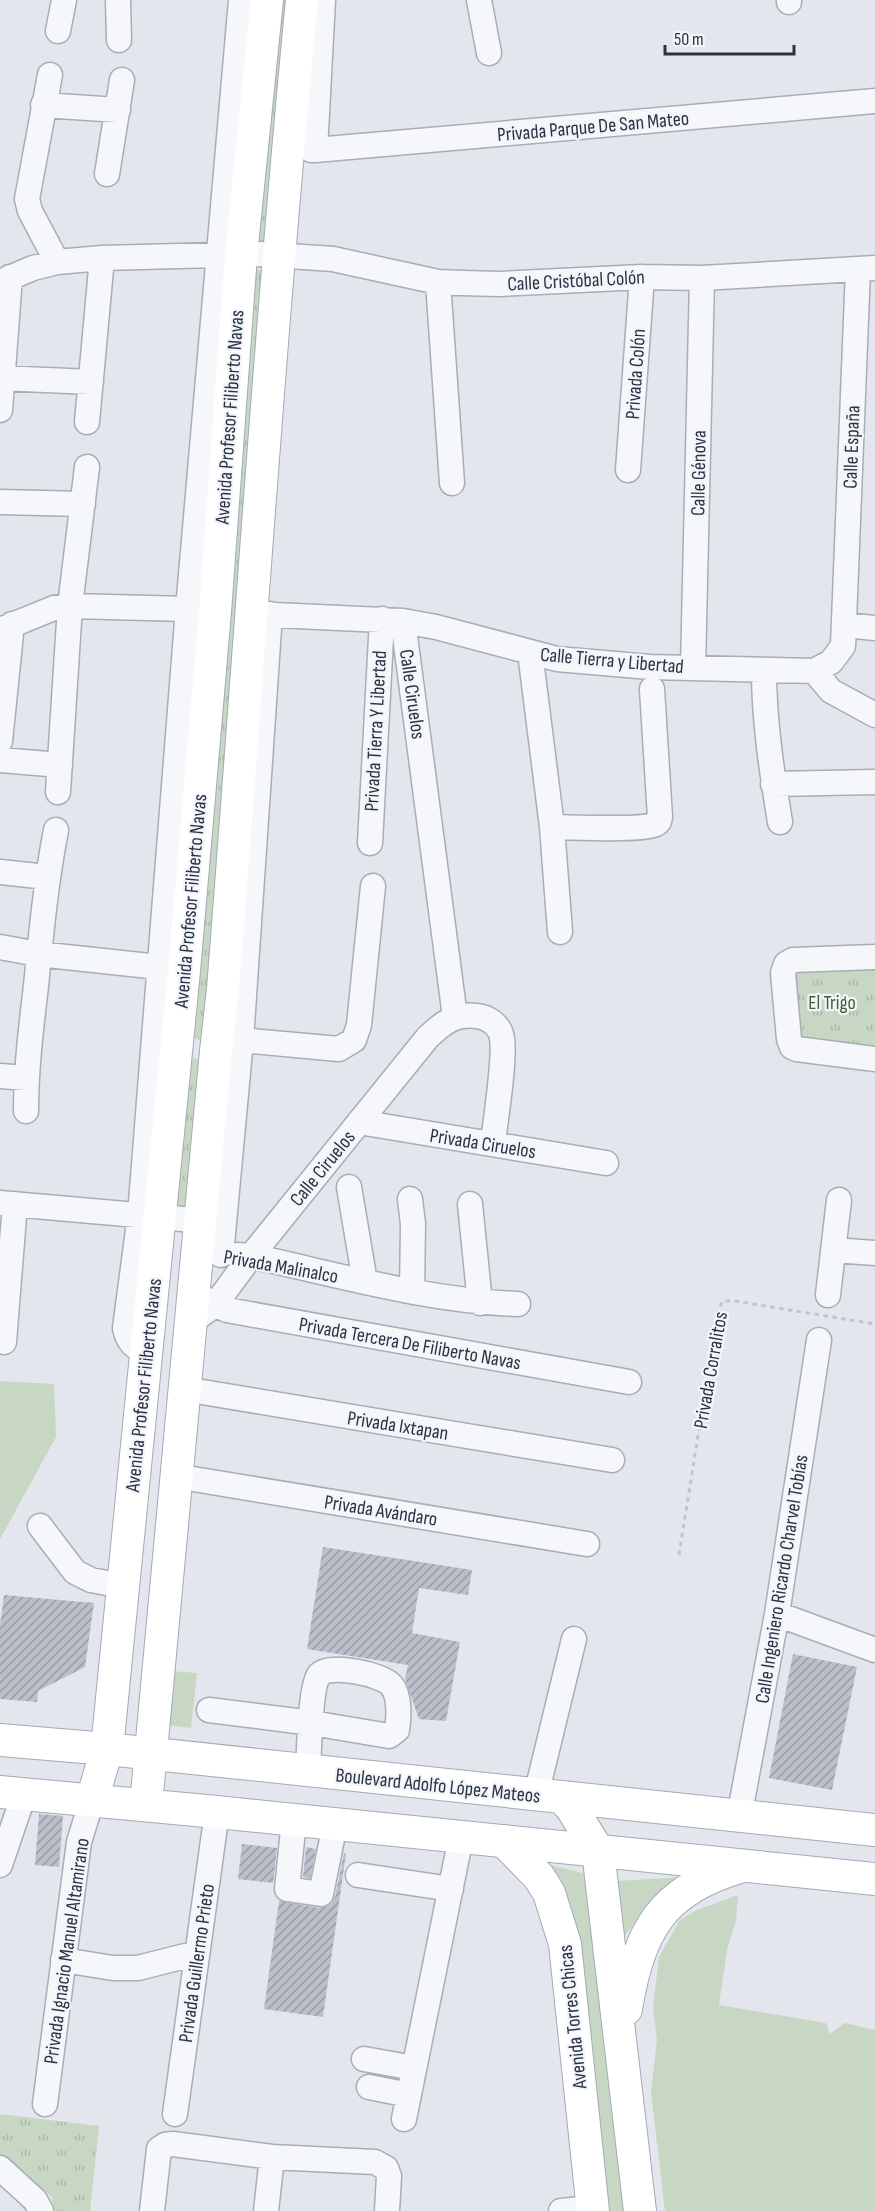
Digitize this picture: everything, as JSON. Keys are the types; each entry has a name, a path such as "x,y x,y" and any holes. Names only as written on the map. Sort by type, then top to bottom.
{"main road":[{"name":"Avenida Profesor Filiberto Navas","path":"92,1800 107,1749 145,1354 150,1216 177,1046 214,624 230,255 267,0"},
{"name":"Avenida Profesor Filiberto Navas","path":"146,1805 184,1389 209,1253 229,1045 224,978 261,614 261,474 285,180 305,143 302,0"},
{"name":"Boulevard Adolfo López Mateos","path":"0,1740 107,1749 875,1830"},
{"path":"12,1793 875,1879"},
{"path":"549,1797 572,1807 598,1851 639,2211"},
{"name":"Avenida Torres Chicas","path":"504,1841 539,1877 549,1893 565,1944 592,2210"},
{"path":"620,2045 632,1974 650,1926 660,1912 683,1893 711,1877 744,1866"}],"street":[{"path":"58,31 64,0"},
{"path":"98,0 118,0 119,40"},
{"path":"150,1216 159,967 188,609 230,255 241,0"},
{"path":"305,143 323,0"},
{"path":"479,0 489,53"},
{"path":"50,75 27,199 30,211 57,262"},
{"path":"107,174 122,80"},
{"name":"Privada Parque De San Mateo","path":"305,143 875,101"},
{"path":"43,105 118,110"},
{"name":"Calle Cristóbal Colón","path":"5,280 33,268 57,262 102,258 230,255 280,255 356,263 438,282 500,284 642,277 702,278 866,269"},
{"path":"87,422 102,258"},
{"name":"Calle España","path":"845,625 866,269"},
{"name":"Privada Colón","path":"628,470 642,277"},
{"name":"Calle Génova","path":"693,668 702,278"},
{"path":"0,410 5,280"},
{"path":"438,282 452,483"},
{"path":"2,378 91,382"},
{"path":"58,792 70,606 87,467"},
{"path":"0,502 83,504"},
{"path":"0,741 6,627 54,608 70,606 188,609"},
{"name":"Calle Tierra y Libertad","path":"261,614 392,620 436,627 557,659 693,668 764,671 814,670"},
{"name":"Privada Tierra Y Libertad","path":"369,843 392,620"},
{"name":"Calle Ciruelos","path":"200,1307 251,1256 429,1037 445,1022 455,1017 392,620"},
{"path":"875,628 845,625 843,646 837,657 814,670 831,691 875,715"},
{"path":"530,652 552,827 560,932"},
{"path":"764,671 773,784 780,822"},
{"path":"552,827 639,828 658,823 660,817 652,688"},
{"path":"0,760 60,765"},
{"path":"773,784 875,782"},
{"path":"26,1111 26,1078 38,954 47,877 56,830"},
{"path":"0,872 47,877"},
{"path":"177,1046 229,1045 339,1049 354,1040 359,1025 373,886"},
{"path":"0,947 38,954 159,967"},
{"path":"875,957 793,960 786,964 783,973 789,1039 792,1047 875,1059"},
{"path":"455,1017 468,1015 481,1017 492,1022 501,1032 502,1050 493,1144"},
{"path":"0,1077 26,1078"},
{"name":"Privada Ciruelos","path":"359,1122 606,1163"},
{"name":"Privada Malinalco","path":"349,1187 365,1282"},
{"path":"410,1199 413,1224 412,1291"},
{"path":"828,1295 839,1200"},
{"path":"3,1327 7,1204 213,1222"},
{"path":"470,1204 480,1303"},
{"path":"834,1250 875,1253"},
{"name":"Privada Malinalco","path":"209,1253 251,1256 365,1282 480,1303 518,1304"},
{"name":"Privada Tercera De Filiberto Navas","path":"200,1307 629,1382"},
{"name":"Calle Ingeniero Ricardo Charvel Tobías","path":"740,1817 777,1614 819,1340"},
{"name":"Privada Ixtapan","path":"184,1389 612,1460"},
{"name":"Privada Avándaro","path":"176,1476 587,1544"},
{"path":"40,1526 75,1572 91,1580 123,1586"},
{"path":"777,1614 874,1647"},
{"path":"549,1797 574,1639"},
{"path":"209,1710 312,1723 308,1771"},
{"path":"0,1865 12,1793"},
{"name":"Privada Ignacio Manuel Altamirano","path":"45,2104 79,1842 92,1800"},
{"name":"Privada Guillermo Prieto","path":"176,2114 217,1812"},
{"path":"294,1820 287,1889 321,1894 335,1824"},
{"path":"404,2119 461,1837"},
{"path":"358,1875 451,1889"},
{"path":"63,1960 113,1968 138,1968 197,1953"},
{"path":"364,2059 414,2068"},
{"path":"369,2087 409,2095"},
{"path":"152,2211 160,2147 173,2144 272,2157 366,2160 386,2168 389,2176 387,2211"},
{"path":"266,2211 272,2157"},
{"path":"0,2168 25,2188 35,2199 41,2211"},
{"path":"561,2211 592,2210"}],"path":[{"name":"Privada Corralitos","path":"679,1555 718,1310 723,1301 875,1324"}],"green space":[{"path":"276,0 295,0 280,218 255,257"},
{"path":"254,269 265,271 210,1036 199,1040 185,1035"},
{"name":"El Trigo","path":"875,963 875,1054 789,1039 784,969"},
{"path":"190,1058 207,1060 197,1211 171,1210"},
{"path":"0,1381 54,1384 56,1437 0,1539"},
{"path":"172,1671 197,1673 191,1728 167,1725"},
{"path":"543,1863 590,1875 628,2211 604,2211 581,1957 564,1889"},
{"path":"686,1877 655,1900 623,1937 616,1881"},
{"path":"738,1895 736,1921 727,1950 719,2005 826,2023 830,2034 845,2023 875,2030 875,2211 665,2211 651,2092 657,2040 653,2008 659,1957 680,1920 697,1910"},
{"path":"0,2114 99,2126 90,2211 55,2211 51,2196 0,2155"}],"building":[{"path":"323,1547 472,1570 468,1595 419,1588 412,1633 460,1642 446,1721 419,1719 405,1679 408,1665 307,1649"},
{"path":"4,1595 94,1603 85,1667 38,1691 37,1702 0,1699 0,1625"},
{"path":"793,1654 857,1667 832,1790 769,1778"},
{"path":"39,1814 63,1816 59,1867 35,1865"},
{"path":"242,1844 277,1848 273,1883 238,1879"},
{"path":"306,1847 316,1849 310,1878 303,1877"},
{"path":"344,1853 346,1853 323,2017 264,2009 279,1901 319,1908 331,1904 335,1897"}]}
